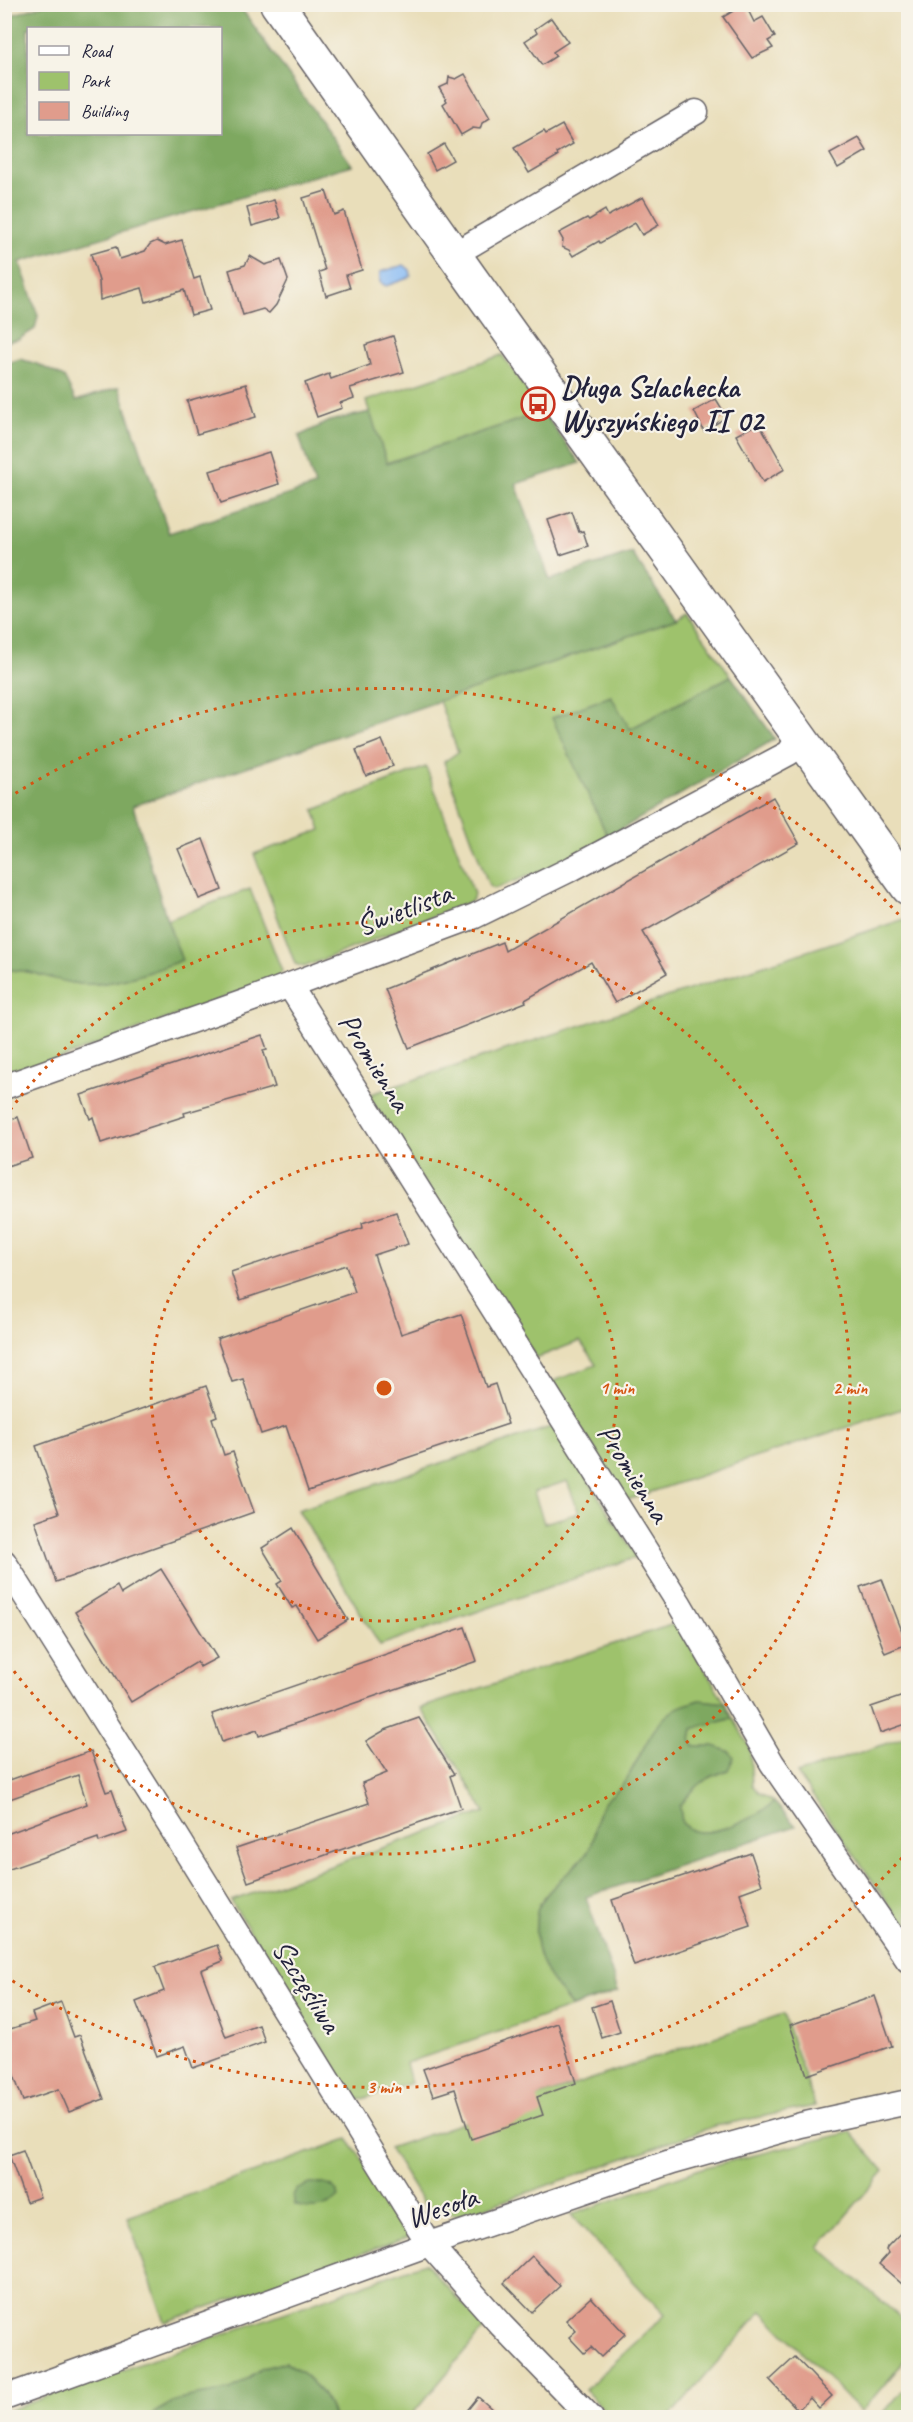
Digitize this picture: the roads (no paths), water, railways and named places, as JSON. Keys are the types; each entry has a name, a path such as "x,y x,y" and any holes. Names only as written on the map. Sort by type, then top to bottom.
{"street":[{"path":"278,4 453,255 909,888"},
{"path":"453,255 696,112"},
{"name":"Świetlista","path":"4,1087 290,986 475,916 573,868 789,753 800,737"},
{"name":"Promienna","path":"290,986 680,1605 772,1763 909,1960"},
{"name":"Szczęśliwa","path":"4,1562 182,1844 429,2244 501,2325 591,2418"},
{"name":"Wesoła","path":"4,2398 429,2244 673,2161 801,2125 909,2102"}],"water":[{"path":"404,265 410,270 411,276 386,286 380,282 380,272"}],"place":[{"name":"Długa Szlachecka Wyszyńskiego II 02","path":"538,404"}]}
